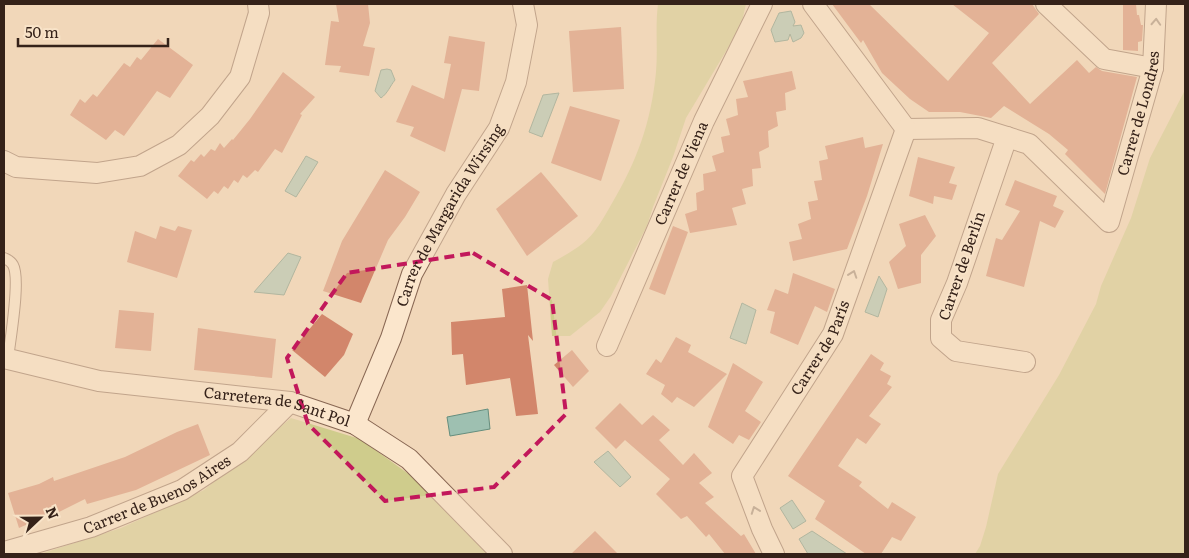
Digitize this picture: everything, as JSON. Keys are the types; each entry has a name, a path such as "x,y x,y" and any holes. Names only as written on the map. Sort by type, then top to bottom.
{"street":[{"path":"4,161 16,166 96,173 140,166 179,145 210,116 240,77 259,13 258,4"},
{"name":"Carrer de Margarida Wirsing","path":"355,424 391,338 412,274 456,194 499,128 516,82 527,25 523,4"},
{"name":"Carrer de Viena","path":"606,346 704,120 762,4"},
{"path":"813,4 906,129 978,128 1007,137"},
{"path":"1046,4 1104,59 1153,68"},
{"name":"Carrer de Londres","path":"1007,137 1029,144 1109,222 1153,68 1156,4"},
{"name":"Carrer de París","path":"774,554 762,529 742,476 833,334 906,129"},
{"name":"Carrer de Berlín","path":"1007,137 957,283 940,320 941,338 956,351 982,357 1025,362"},
{"name":"Carretera de Sant Pol","path":"6,358 99,381 290,402 355,424 409,459 502,554"},
{"name":"Carrer de Buenos Aires","path":"4,552 91,527 182,490 240,452 290,402"}],"lane":[{"path":"4,258 10,260 14,265 16,273 16,295 6,358"}],"highlighted area":[{"path":"473,253 552,300 566,414 494,487 385,501 308,424 287,358 347,273"}],"shaded area":[{"path":"658,4 746,4 741,26 686,118 647,226 611,296 600,312 570,336 552,336 548,279 553,262 579,247 595,231 620,189 641,141 654,91"},
{"path":"791,11 795,22 793,26 801,25 804,33 801,38 793,42 790,34 788,40 775,42 771,30 779,13"},
{"path":"381,70 391,70 395,80 381,98 375,91"},
{"path":"1185,90 1185,554 975,554 980,546 986,527 998,474 1059,375 1096,304 1101,286 1131,218 1150,158"},
{"path":"559,93 542,137 529,132 543,95"},
{"path":"306,156 318,162 296,197 285,191"},
{"path":"288,253 301,257 284,295 254,292"},
{"path":"879,276 887,289 878,317 865,312"},
{"path":"742,303 756,310 746,344 730,338"},
{"path":"488,409 490,429 450,436 447,417"},
{"path":"291,418 360,439 410,475 488,554 40,554 121,528 204,490"},
{"path":"608,451 631,477 620,487 594,462"},
{"path":"792,500 806,521 793,529 780,508"},
{"path":"812,531 847,554 808,554 799,539"}],"building":[{"path":"336,4 368,4 370,23 363,46 375,48 369,76 339,72 341,66 325,65 331,21 339,22"},
{"path":"832,4 869,4 948,81 989,33 952,4 1032,4 1039,14 992,63 1030,104 1077,60 1089,73 1096,67 1102,71 1137,77 1105,194 1065,154 1068,150 1049,134 1004,106 991,118 960,112 929,112 910,99 882,73 863,40 861,43"},
{"path":"1123,4 1136,4 1137,15 1139,15 1141,25 1143,25 1142,41 1138,42 1138,51 1123,50"},
{"path":"621,27 624,89 573,92 569,31"},
{"path":"449,36 485,42 479,91 462,89 445,152 410,136 414,127 396,122 412,85 444,99 451,64 444,63"},
{"path":"158,39 193,65 170,98 157,91 124,136 115,130 106,140 70,115 80,99 85,103 93,94 97,97 124,63 130,67 137,57 141,60"},
{"path":"792,71 796,89 785,93 786,110 776,112 778,126 768,131 769,147 759,152 761,168 752,169 753,186 742,189 746,204 732,208 737,225 690,233 685,214 697,210 696,193 704,190 703,174 716,171 712,156 724,152 721,137 730,135 726,119 738,115 736,99 748,97 743,81"},
{"path":"283,72 315,97 300,114 302,115 282,153 275,149 258,172 255,170 247,178 243,175 238,183 234,180 228,189 224,186 218,194 214,191 207,199 178,176 191,160 194,162 201,154 204,157 211,149 215,151 220,143 224,148 233,140"},
{"path":"570,106 620,120 601,181 551,163"},
{"path":"863,137 865,148 883,144 867,196 847,249 793,261 789,242 802,239 798,224 811,219 808,202 818,200 814,181 822,180 819,161 828,159 825,146"},
{"path":"918,157 955,167 949,183 957,185 952,200 934,196 933,204 909,196"},
{"path":"385,170 420,192 388,240 361,303 323,291 342,241"},
{"path":"541,172 578,216 527,256 496,209"},
{"path":"1015,180 1057,196 1053,206 1064,211 1055,228 1040,221 1024,287 986,276 996,238 1002,240 1020,211 1005,205"},
{"path":"925,215 936,236 921,255 921,283 898,289 889,262 906,246 899,224"},
{"path":"160,226 175,231 178,226 192,230 177,278 127,262 135,231 156,239"},
{"path":"673,226 688,232 665,295 649,289"},
{"path":"793,273 835,289 827,312 815,306 798,345 770,333 775,312 767,310 775,289 788,294"},
{"path":"527,285 533,341 528,335 538,414 516,416 510,378 466,385 463,354 452,355 451,322 505,317 502,289"},
{"path":"119,310 154,313 151,351 115,348"},
{"path":"322,314 353,334 344,355 325,377 292,350"},
{"path":"198,328 276,339 272,378 194,370"},
{"path":"676,337 691,345 688,352 727,374 694,407 677,397 672,403 661,394 665,385 646,374 656,359 661,363"},
{"path":"572,350 589,371 573,387 554,365"},
{"path":"871,354 884,363 880,370 891,376 887,384 892,387 869,416 881,424 866,444 857,438 838,466 862,482 859,486 888,509 892,502 916,517 901,541 892,537 881,554 866,554 815,519 825,501 788,476"},
{"path":"733,363 763,382 745,411 761,422 749,440 739,435 733,444 708,427"},
{"path":"620,403 642,425 653,415 670,430 659,440 683,465 694,453 712,473 699,483 714,497 705,503 741,536 744,534 756,554 725,554 709,534 706,537 687,516 681,519 656,494 670,479 625,440 616,449 595,428"},
{"path":"198,424 210,455 136,490 87,504 85,499 49,517 48,515 19,528 8,493 39,484 53,477 54,481 125,457"},
{"path":"595,531 618,554 571,554"}]}
